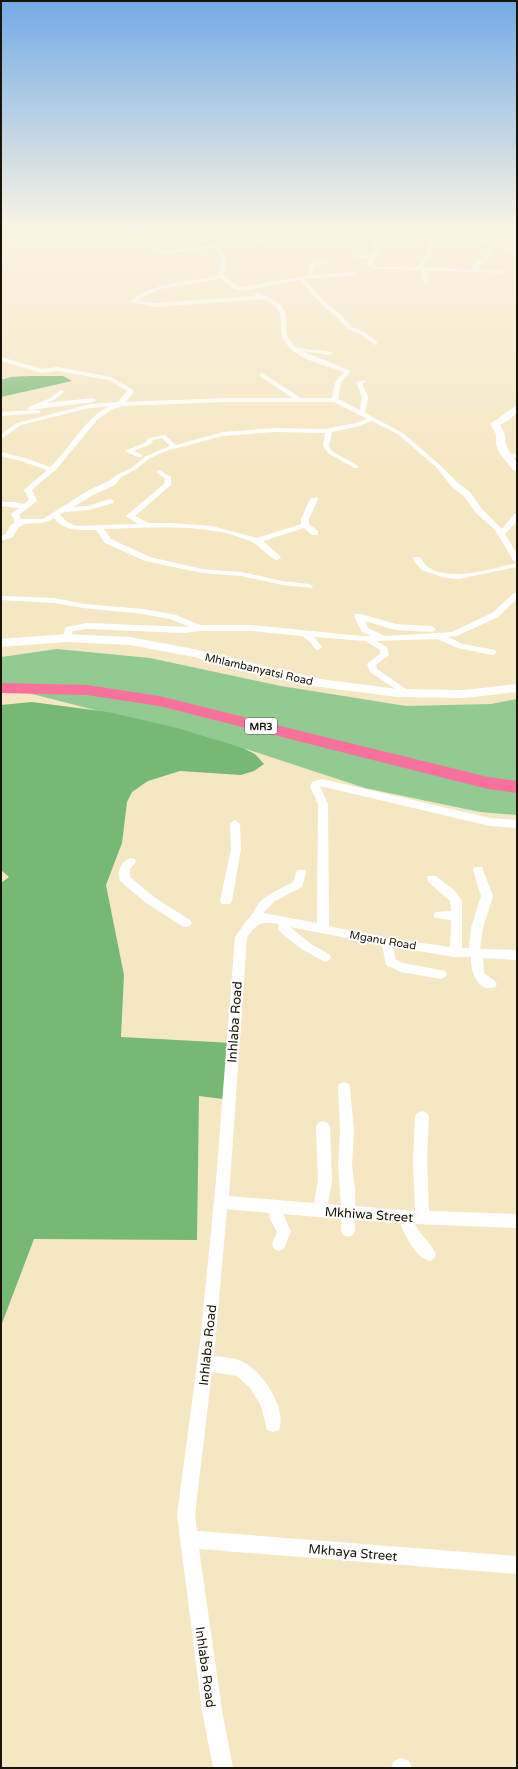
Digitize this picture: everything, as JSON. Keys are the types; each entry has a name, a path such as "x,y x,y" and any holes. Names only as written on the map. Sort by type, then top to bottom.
{"highway":[{"name":"MR3","path":"1,688 88,690 158,701 488,783 517,787"},
{"name":"MR3","path":"1,697 58,697 127,706 492,794 517,798"}],"main road":[{"path":"517,408 506,418 495,424 501,434 501,444 506,455 517,468"},
{"name":"Mhlambanyatsi Road","path":"1,643 66,638 130,641 189,652 320,683 406,693 465,694 517,688"}],"street":[{"path":"283,309 284,331 287,342 295,349 311,358 348,371 338,382 335,400"},
{"path":"330,309 350,328 364,334 375,343"},
{"path":"295,349 330,353"},
{"path":"1,359 42,371 57,369 111,379 130,390 130,394 119,405 109,409 95,419 74,447 53,470 28,490 33,501 15,514 18,521 25,522"},
{"path":"262,375 298,399"},
{"path":"362,414 365,397 359,382 363,381"},
{"path":"61,392 52,400 30,408 68,402 99,400 113,400 119,405"},
{"path":"2,436 18,424 80,408 157,402 298,399 335,400 401,434 439,467 467,494 479,510 488,518 501,534 517,560"},
{"path":"1,414 33,412 93,403 107,402 119,405"},
{"path":"1,420 8,419 18,424"},
{"path":"1,539 10,535 11,530 16,524 45,521 92,492 112,483 119,476 133,469 148,457 174,447 223,434 275,430 329,431 357,425 372,419"},
{"path":"329,431 326,446 330,452 356,467"},
{"path":"140,456 128,451 149,443 150,439 163,436 174,447"},
{"path":"1,454 23,459 53,470"},
{"path":"506,455 517,456"},
{"path":"146,525 130,516 167,486 169,478 159,472"},
{"path":"305,525 305,519 314,499"},
{"path":"58,513 89,508 110,501"},
{"path":"1,504 14,504 24,507"},
{"path":"58,513 58,520 66,526 76,528 146,525 212,528 256,541 277,558"},
{"path":"501,534 517,516"},
{"path":"256,541 305,525"},
{"path":"305,525 315,532"},
{"path":"98,527 108,541 148,559 202,572 242,574 282,583 309,586"},
{"path":"417,559 424,568 430,571 459,577 517,564"},
{"path":"66,638 69,629 86,626 185,630 199,628 252,628 368,640 438,636 454,634 495,615 517,595"},
{"path":"1,598 73,602 83,606 166,615 190,622 199,628"},
{"path":"385,639 364,630 358,616 395,627 420,629 466,629"},
{"path":"305,634 314,641 318,647"},
{"path":"438,636 461,646 492,652"},
{"path":"368,640 384,649 385,655 371,664 373,670 406,693"},
{"path":"324,929 323,804 315,787 316,784 322,782 490,822 517,824"},
{"path":"226,901 236,849 235,824"},
{"path":"131,862 125,868 124,878 150,900 186,923"},
{"path":"478,870 487,896 477,928 477,968 478,976 491,984"},
{"name":"Inhlaba Road","path":"224,1768 212,1710 186,1515 205,1363 221,1202 241,937 252,922 256,913 263,905 298,884 301,873"},
{"path":"432,879 437,886 448,890 454,896 456,901 458,943 455,952"},
{"path":"439,914 457,916"},
{"name":"Mganu Road","path":"252,922 264,917 387,942 455,952 517,955"},
{"path":"284,921 284,929 292,938 325,957"},
{"path":"387,942 390,962 401,967 441,974"},
{"path":"344,1088 348,1230"},
{"path":"422,1117 420,1160 422,1217"},
{"path":"320,1210 325,1180 324,1127"},
{"name":"Mkhiwa Street","path":"221,1202 404,1217 517,1221"},
{"path":"275,1206 277,1219 284,1231 279,1244"},
{"path":"404,1217 413,1236 429,1254"},
{"path":"205,1363 224,1365 241,1370 256,1382 269,1403 273,1424"},
{"name":"Mkhaya Street","path":"189,1539 517,1565"}],"green space":[{"path":"63,376 72,381 1,397 1,380 11,377"},
{"path":"57,649 150,658 281,686 406,706 491,704 517,699 517,815 480,812 365,788 243,748 1,686 1,657"},
{"path":"32,702 108,712 177,728 243,748 255,754 264,764 254,771 241,775 180,771 148,781 132,792 127,802 122,843 106,885 124,975 121,1037 233,1043 223,1099 199,1096 197,1240 34,1239 1,1326 1,883 9,877 1,870 1,705"}]}
